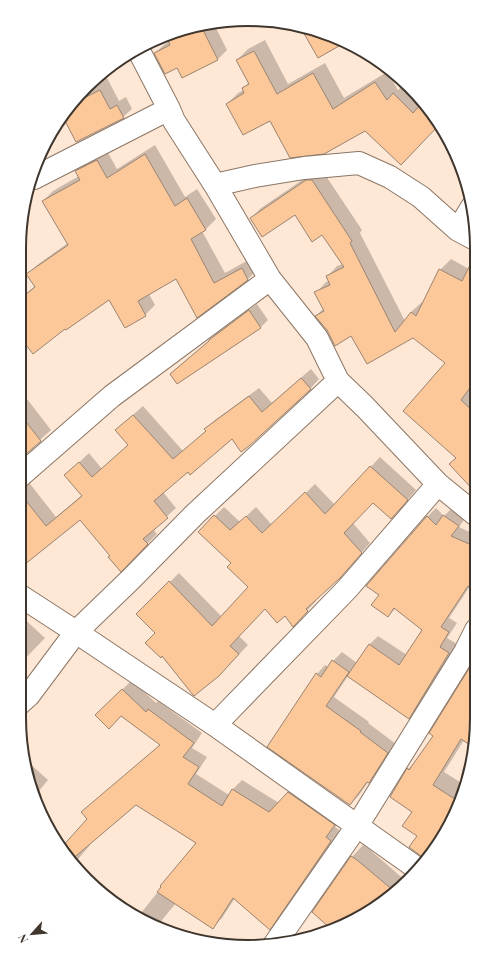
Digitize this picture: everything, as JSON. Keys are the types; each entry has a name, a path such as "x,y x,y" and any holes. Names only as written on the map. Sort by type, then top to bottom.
{"street":[{"path":"141,54 174,121 215,185 270,279 317,338 338,380 438,484 470,510"},
{"path":"38,176 169,109"},
{"path":"215,185 255,176 304,168 359,163 390,177 421,197 466,235 469,223"},
{"path":"26,471 112,396 270,279"},
{"path":"26,698 76,632 195,514 338,380"},
{"path":"215,725 347,589 438,484"},
{"path":"26,600 215,725 413,866"},
{"path":"279,938 357,826 470,642"}],"building":[{"path":"203,30 218,60 182,78 177,68 165,74 154,53 170,45 168,41"},
{"path":"304,34 339,46 318,58"},
{"path":"254,51 277,94 313,73 333,109 375,82 387,100 393,93 413,113 419,107 435,129 401,165 365,131 324,154 290,158 270,121 243,135 226,104 244,93 242,88 249,84 236,60"},
{"path":"100,90 110,109 117,105 124,118 76,142 65,122 85,97"},
{"path":"145,154 175,206 187,198 206,230 191,239 214,283 242,268 248,280 197,318 176,279 138,301 146,316 125,328 109,300 66,330 65,329 33,354 26,345 26,294 35,287 26,274 68,245 42,201 80,180 75,171 97,160 107,178"},
{"path":"306,180 312,180 352,241 350,243 395,332 411,312 416,316 439,269 462,281 470,265 470,388 461,400 470,408 470,487 449,464 456,458 403,411 445,363 413,338 367,364 351,336 335,346 327,330 315,316 324,311 314,292 330,285 326,276 344,267 322,235 312,242 295,215 262,237 250,218"},
{"path":"249,310 261,328 177,384 170,374 209,340"},
{"path":"301,378 311,389 241,452 232,439 190,475 188,472 154,501 168,518 143,539 148,544 121,572 108,557 110,556 80,520 26,563 26,501 46,526 82,496 64,475 79,462 92,477 128,445 115,430 133,415 173,459 206,431 204,429 249,396 262,412"},
{"path":"26,422 41,441 26,454"},
{"path":"370,466 408,500 391,519 373,503 344,533 362,553 340,578 306,609 308,611 293,627 285,616 277,623 265,609 230,646 239,654 219,676 194,696 162,656 161,658 145,643 155,633 136,614 169,581 212,626 248,587 227,567 231,563 198,532 214,515 230,530 246,516 262,533 305,492 325,514"},
{"path":"443,515 459,526 451,536 470,544 470,587 468,586 441,627 449,632 440,647 449,653 409,719 347,676 369,644 399,665 422,630 394,608 388,617 371,605 379,595 366,586 427,516 436,525"},
{"path":"332,660 349,672 326,706 361,731 360,732 388,753 369,783 367,782 350,805 267,747 316,673 321,677"},
{"path":"470,667 470,733 468,744 461,739 433,785 455,799 440,829 421,856 409,847 417,836 402,826 412,812 390,797 407,768 409,770 433,736 429,733"},
{"path":"122,689 146,712 148,709 194,743 183,757 199,767 188,784 222,806 232,789 269,812 288,792 335,825 326,837 331,841 270,930 233,898 213,929 157,892 161,887 160,886 196,843 136,805 75,857 72,853 65,844 87,819 81,812 160,745 121,716 109,729 95,715"},
{"path":"351,856 390,888 371,903 346,917 327,925 312,912"}]}
